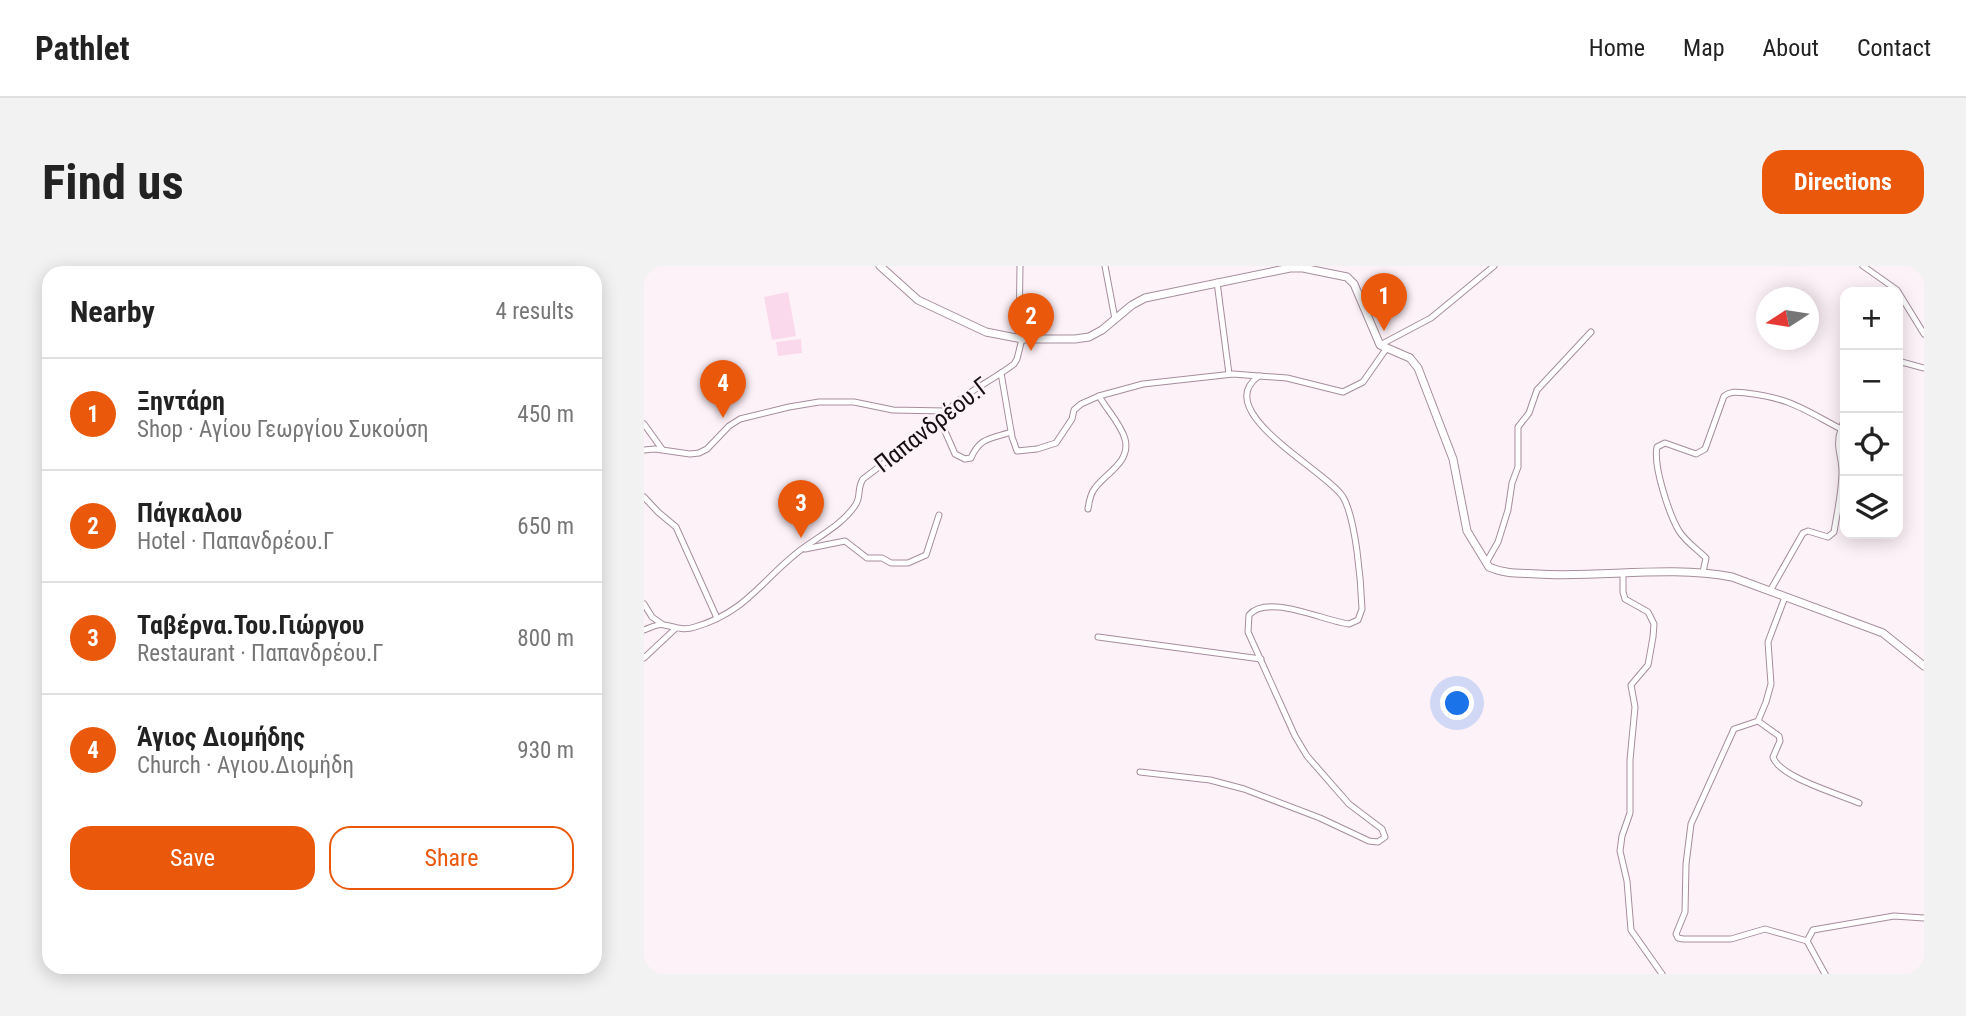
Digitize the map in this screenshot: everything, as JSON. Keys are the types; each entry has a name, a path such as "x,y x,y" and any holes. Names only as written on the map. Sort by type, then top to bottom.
{"main road":[{"path":"880,266 918,300 986,332 1021,339 1086,337 1102,330 1145,298 1284,269 1304,267 1347,277 1353,281 1383,347 1410,358 1418,368 1453,459 1467,531 1486,563 1494,569 1513,573 1566,576 1703,572 1732,577 1834,613 1883,634 1924,666"}],"street":[{"path":"1020,266 1021,339"},
{"path":"1105,266 1115,319"},
{"path":"1001,373 1017,452 1056,443 1072,419 1074,410 1087,401 1143,384 1229,374 1301,380 1343,392 1363,382 1383,347 1431,318 1494,266"},
{"path":"1863,266 1897,290 1924,334"},
{"path":"1217,282 1229,374"},
{"path":"1486,563 1498,542 1508,510 1512,483 1518,467 1518,427 1529,413 1537,390 1591,332"},
{"name":"Παπανδρέου.Γ","path":"676,629 693,628 750,599 802,549 836,525 855,505 858,501 859,485 863,480 940,420 945,411 1016,362 1021,339"},
{"path":"1903,362 1924,368"},
{"path":"1140,772 1228,784 1321,818 1369,841 1378,842 1384,839 1382,829 1356,811 1307,756 1295,736 1247,627 1249,615 1255,610 1267,607 1290,609 1349,624 1358,621 1362,609 1352,524 1345,500 1321,475 1273,438 1252,415 1247,389 1259,376"},
{"path":"1703,572 1706,558 1686,541 1672,516 1657,463 1657,447 1665,443 1696,454 1705,449 1724,396 1731,393 1762,395 1789,401 1840,429 1837,443 1840,454"},
{"path":"1088,509 1094,489 1118,465 1127,449 1124,435 1099,396"},
{"path":"644,450 699,453 740,419 819,402 854,402 893,410 945,411"},
{"path":"940,420 955,454 965,459 971,458 981,441 1011,432"},
{"path":"644,424 662,449"},
{"path":"1770,591 1803,533 1808,531 1828,537 1834,533 1842,476"},
{"path":"644,497 676,527 717,618"},
{"path":"802,549 845,541 867,558 908,563 926,555 939,515"},
{"path":"1623,574 1622,592 1625,599 1648,612 1653,620 1654,631 1648,665 1631,685 1635,707 1630,760 1630,813 1620,851 1627,881 1631,930 1662,974"},
{"path":"1785,597 1768,642 1771,679 1766,702 1758,721 1734,729 1691,824 1686,864 1685,912 1676,936 1684,939 1731,939 1765,929 1807,942 1825,974"},
{"path":"644,604 646,612 652,617 676,629 644,658"},
{"path":"644,630 662,624"},
{"path":"1098,637 1261,659"},
{"path":"1758,721 1779,736 1780,741 1773,758 1776,765 1787,773 1859,803"},
{"path":"1807,942 1813,930 1894,916 1924,918"}],"shaded area":[{"path":"788,292 796,336 772,340 764,297"},
{"path":"801,339 802,353 778,356 776,342"}],"place":[{"name":"Ξηντάρη","path":"1384,331"},
{"name":"Πάγκαλου","path":"1031,351"},
{"name":"Άγιος Διομήδης","path":"723,418"},
{"name":"Ταβέρνα.Του.Γιώργου","path":"801,538"}]}
